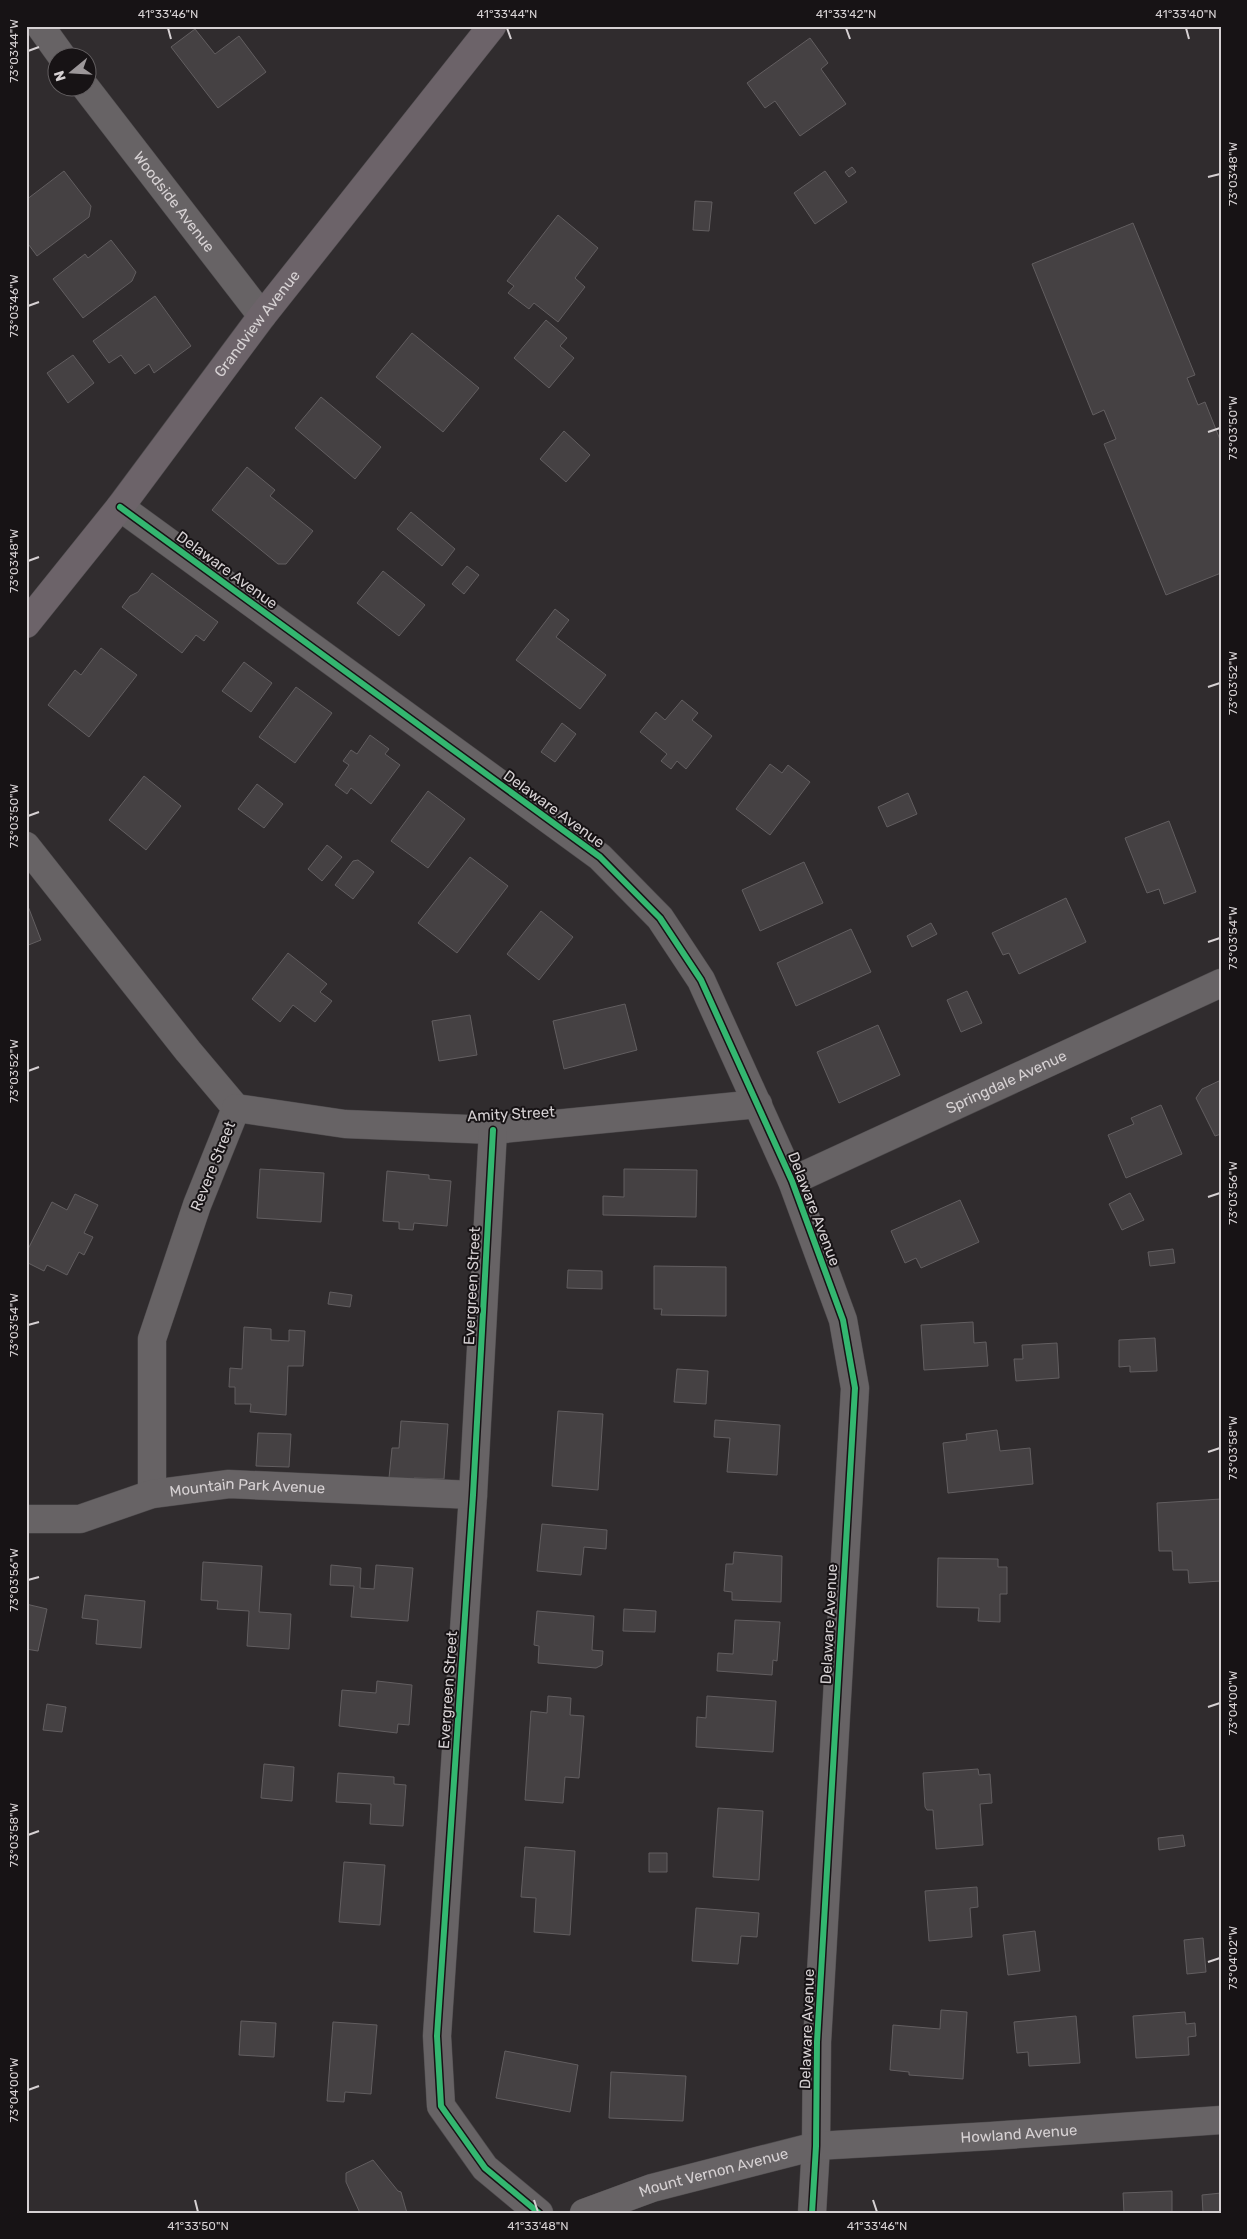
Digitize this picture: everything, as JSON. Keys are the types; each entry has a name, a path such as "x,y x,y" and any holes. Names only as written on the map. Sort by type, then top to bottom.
{"main road":[{"name":"Grandview Avenue","path":"26,624 120,507 262,316 492,26"}],"street":[{"path":"40,26 56,48"},
{"name":"Woodside Avenue","path":"94,98 262,316"},
{"name":"Delaware Avenue","path":"120,507 600,858 660,918 701,980 792,1181 843,1320 855,1388 818,2032 816,2146 812,2213"},
{"name":"Revere Street","path":"26,846 188,1051 236,1108 197,1205 152,1339 152,1494"},
{"name":"Springdale Avenue","path":"792,1181 1221,983"},
{"name":"Amity Street","path":"236,1108 345,1124 493,1130 758,1104"},
{"name":"Evergreen Street","path":"493,1130 473,1495 438,2036 441,2106 486,2168 539,2213"},
{"name":"Mountain Park Avenue","path":"26,1519 80,1519 152,1494 229,1484 473,1495"},
{"name":"Howland Avenue","path":"816,2146 1221,2120"},
{"name":"Mount Vernon Avenue","path":"584,2213 652,2188 816,2146"}],"building":[{"path":"195,29 215,54 239,36 266,72 218,108 171,47"},
{"path":"810,38 828,63 821,69 846,104 800,136 775,101 765,108 747,83"},
{"path":"852,167 856,172 849,177 845,172"},
{"path":"64,171 91,206 89,217 37,256 26,241 26,200"},
{"path":"825,171 847,202 815,224 794,193"},
{"path":"695,201 712,202 709,231 693,230"},
{"path":"558,215 598,248 575,278 585,287 558,322 534,303 529,309 508,293 514,286 507,281"},
{"path":"1133,223 1195,375 1187,378 1198,405 1205,402 1221,442 1221,573 1166,595 1104,444 1116,439 1104,410 1093,415 1032,264"},
{"path":"111,240 136,272 132,281 83,318 53,279 85,254 88,258"},
{"path":"155,296 191,346 154,373 149,364 135,374 121,355 109,363 93,341"},
{"path":"546,320 567,338 560,346 574,358 549,388 514,358"},
{"path":"412,333 479,388 443,432 376,377"},
{"path":"73,355 94,383 68,403 47,373"},
{"path":"321,397 381,447 355,479 295,428"},
{"path":"564,431 590,455 566,482 540,459"},
{"path":"247,467 275,490 270,496 313,531 286,564 278,564 212,510"},
{"path":"411,512 455,549 442,566 397,529"},
{"path":"467,566 479,575 464,594 452,584"},
{"path":"383,571 425,605 399,636 357,603"},
{"path":"152,573 218,622 204,641 196,635 182,653 122,607 130,596 138,592"},
{"path":"555,609 569,620 556,637 606,675 580,709 516,660"},
{"path":"101,648 137,675 89,737 48,705 75,670 81,675"},
{"path":"244,662 272,683 251,712 222,691"},
{"path":"296,687 332,713 295,763 259,737"},
{"path":"682,700 698,713 692,720 712,736 686,769 677,761 671,769 661,761 667,754 640,732 656,712 665,720"},
{"path":"562,723 576,734 555,762 541,752"},
{"path":"370,735 389,749 385,754 400,765 371,804 351,788 347,794 335,785 349,765 343,761 351,750 357,754"},
{"path":"770,764 782,773 788,765 810,782 770,835 736,809"},
{"path":"144,776 181,806 146,850 109,820"},
{"path":"257,784 283,804 264,828 238,809"},
{"path":"428,791 465,819 428,868 391,841"},
{"path":"908,793 917,814 887,827 878,807"},
{"path":"1169,821 1196,892 1164,904 1159,889 1147,893 1125,838"},
{"path":"327,845 342,857 322,881 308,869"},
{"path":"470,857 508,886 457,953 418,923"},
{"path":"358,860 374,872 353,899 335,885 353,861"},
{"path":"804,862 823,903 760,931 742,890"},
{"path":"1066,898 1086,942 1019,974 1009,953 1003,955 992,933"},
{"path":"26,901 41,940 26,946"},
{"path":"541,911 573,937 539,980 507,954"},
{"path":"931,923 937,934 912,947 907,936"},
{"path":"851,929 871,972 796,1006 777,963"},
{"path":"288,953 327,984 320,992 332,1001 315,1022 293,1005 280,1022 252,999"},
{"path":"967,991 982,1023 961,1032 947,1000"},
{"path":"625,1004 637,1050 564,1069 553,1021"},
{"path":"470,1015 477,1055 439,1061 432,1021"},
{"path":"878,1025 900,1075 839,1103 817,1052"},
{"path":"1221,1080 1221,1134 1215,1136 1196,1098 1202,1089"},
{"path":"1161,1105 1182,1154 1126,1178 1108,1135 1134,1124 1131,1118"},
{"path":"260,1169 324,1173 321,1222 257,1218"},
{"path":"624,1169 697,1170 696,1217 603,1215 603,1196 624,1197"},
{"path":"387,1171 429,1175 429,1179 451,1181 447,1226 414,1223 413,1230 399,1229 399,1222 383,1221"},
{"path":"1130,1193 1144,1220 1122,1230 1109,1204"},
{"path":"75,1194 98,1205 84,1233 93,1237 84,1255 79,1252 67,1275 47,1265 44,1271 26,1262 26,1253 52,1202 67,1210"},
{"path":"960,1200 979,1242 921,1268 916,1258 905,1263 891,1231"},
{"path":"1173,1249 1175,1263 1150,1266 1148,1252"},
{"path":"654,1266 726,1267 726,1316 661,1315 662,1309 654,1309"},
{"path":"568,1270 602,1271 602,1289 567,1288"},
{"path":"330,1292 352,1295 350,1307 328,1304"},
{"path":"973,1322 974,1343 986,1342 988,1366 924,1370 921,1325"},
{"path":"244,1327 271,1329 271,1340 289,1341 289,1330 305,1331 303,1366 288,1366 286,1415 250,1412 251,1404 235,1404 235,1387 229,1387 230,1368 242,1369"},
{"path":"1155,1338 1157,1371 1130,1372 1130,1366 1119,1367 1119,1340"},
{"path":"1057,1343 1059,1378 1016,1381 1014,1359 1023,1359 1022,1345"},
{"path":"677,1369 708,1371 706,1404 674,1402"},
{"path":"558,1411 603,1414 598,1490 552,1486"},
{"path":"715,1420 780,1425 777,1475 727,1472 730,1438 714,1437"},
{"path":"401,1421 448,1424 444,1479 414,1478 413,1488 389,1478 392,1448 399,1448"},
{"path":"997,1430 1000,1451 1030,1448 1033,1484 948,1493 943,1443 967,1440 966,1434"},
{"path":"258,1433 291,1434 289,1467 256,1466"},
{"path":"1221,1499 1221,1581 1189,1583 1188,1570 1173,1570 1172,1551 1159,1551 1157,1503"},
{"path":"542,1524 607,1530 606,1549 584,1547 581,1575 537,1571"},
{"path":"734,1552 782,1556 781,1602 732,1600 732,1592 724,1591 726,1564 733,1564"},
{"path":"938,1558 998,1559 998,1567 1007,1567 1007,1594 1000,1594 1000,1622 978,1621 979,1608 937,1607"},
{"path":"203,1562 262,1566 259,1612 291,1614 289,1649 247,1646 249,1611 217,1609 218,1601 201,1600"},
{"path":"331,1565 361,1568 360,1588 374,1589 376,1565 413,1568 408,1621 351,1617 354,1586 330,1585"},
{"path":"85,1595 145,1601 141,1648 96,1644 98,1620 82,1618"},
{"path":"26,1604 47,1609 38,1651 26,1649"},
{"path":"624,1609 656,1611 655,1632 623,1631"},
{"path":"537,1611 594,1616 592,1650 603,1651 602,1665 596,1668 538,1663 539,1646 534,1645"},
{"path":"735,1620 780,1622 777,1661 773,1660 772,1675 717,1671 718,1653 733,1654"},
{"path":"377,1681 412,1685 409,1725 398,1724 397,1733 339,1726 342,1690 376,1693"},
{"path":"548,1696 571,1698 570,1715 584,1716 579,1778 565,1777 563,1803 525,1800 531,1711 547,1713"},
{"path":"707,1696 776,1701 773,1752 696,1747 697,1717 706,1718"},
{"path":"47,1704 66,1707 62,1732 43,1730"},
{"path":"264,1764 294,1767 292,1801 261,1798"},
{"path":"978,1769 979,1775 990,1774 992,1803 980,1804 983,1845 936,1849 933,1810 927,1810 925,1807 923,1773"},
{"path":"338,1773 394,1777 394,1784 406,1785 403,1826 370,1824 371,1804 336,1802"},
{"path":"718,1808 763,1811 759,1880 713,1877"},
{"path":"1183,1835 1185,1846 1159,1850 1158,1838"},
{"path":"525,1847 575,1851 570,1935 534,1932 536,1898 521,1897"},
{"path":"649,1853 667,1853 667,1872 649,1872"},
{"path":"344,1862 385,1865 380,1925 339,1922"},
{"path":"977,1887 978,1907 970,1908 972,1937 929,1941 925,1891"},
{"path":"696,1908 759,1913 757,1937 741,1936 738,1964 692,1961"},
{"path":"1035,1931 1040,1971 1008,1975 1003,1935"},
{"path":"1203,1938 1206,1972 1187,1974 1184,1940"},
{"path":"941,2010 967,2012 963,2079 909,2075 909,2072 890,2070 893,2025 940,2029"},
{"path":"1185,2012 1186,2024 1195,2023 1196,2036 1188,2037 1189,2055 1136,2058 1133,2016"},
{"path":"1076,2016 1080,2063 1029,2066 1028,2052 1017,2053 1014,2022"},
{"path":"241,2021 276,2023 274,2057 239,2055"},
{"path":"333,2022 377,2025 371,2094 345,2092 344,2102 327,2101"},
{"path":"505,2051 578,2065 570,2112 496,2098"},
{"path":"611,2072 686,2076 683,2121 609,2118"},
{"path":"373,2160 398,2191 401,2192 407,2213 360,2213 346,2182 346,2173"},
{"path":"1172,2191 1172,2213 1124,2213 1123,2193"},
{"path":"1221,2193 1221,2213 1203,2213 1202,2195"}],"cycle path":[{"path":"120,507 600,857 660,918 701,980 792,1181 843,1320 855,1388 817,2042 816,2146 812,2213"},
{"path":"493,1130 473,1495 437,2036 441,2106 485,2168 539,2213"}]}
